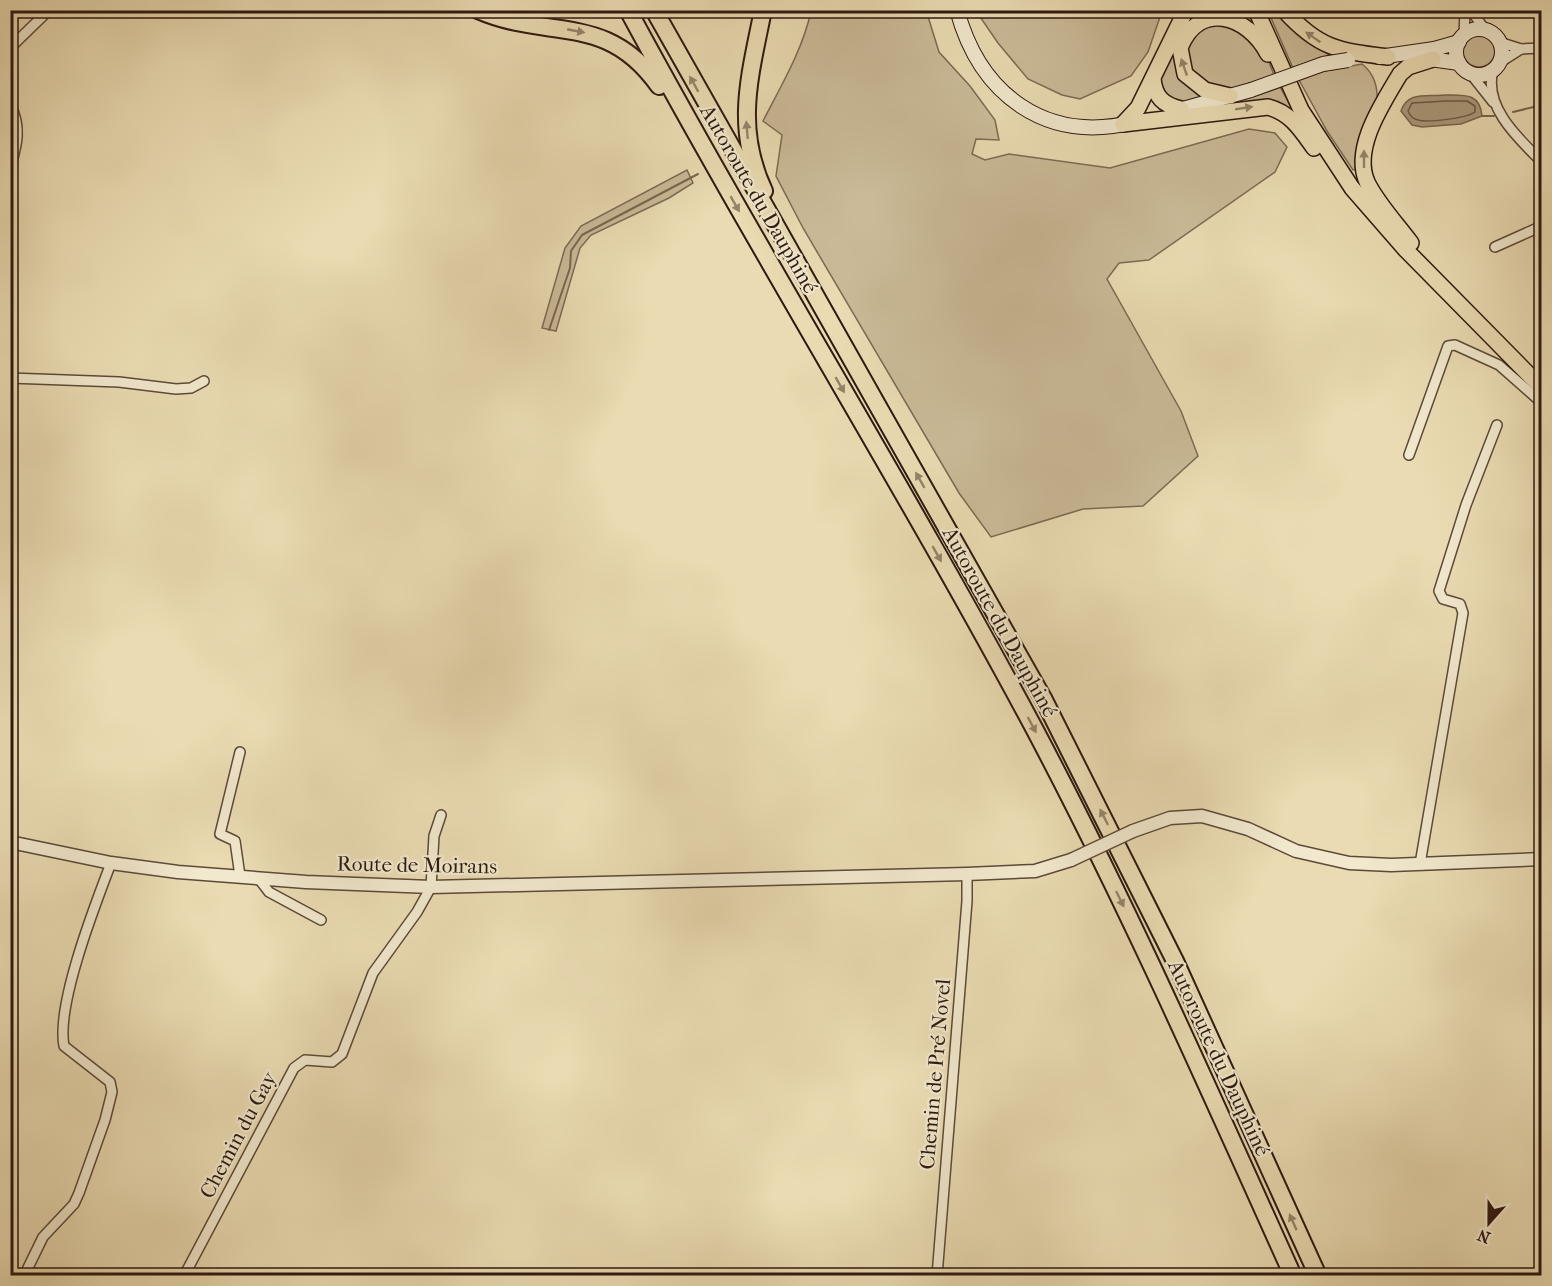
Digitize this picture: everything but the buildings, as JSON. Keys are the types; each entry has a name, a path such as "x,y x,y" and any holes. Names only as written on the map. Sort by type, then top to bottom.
{"highway":[{"path":"478,10 514,22 583,32 618,45 649,72 706,153"},
{"name":"Autoroute du Dauphiné","path":"628,10 706,153 975,621 1036,732 1158,978 1293,1275"},
{"name":"Autoroute du Dauphiné","path":"654,10 816,300 1003,624 1089,787 1175,961 1318,1275"},
{"path":"763,10 747,99 746,124 749,149 757,176 816,300"}],"main road":[{"path":"957,10 968,40 986,73 1017,104 1044,119 1071,127 1097,128 1158,122 1254,107 1276,109 1294,121 1314,148 1542,388"},
{"path":"1123,124 1138,108 1186,10"},
{"path":"1256,10 1301,110"},
{"path":"1265,10 1308,105 1359,183 1409,248 1542,375"},
{"path":"1284,10 1299,27 1318,41 1341,51 1459,63"},
{"path":"1230,96 1205,90 1190,80 1183,68 1180,48 1198,23 1207,19 1230,18 1252,33 1264,47 1301,110 1352,188"},
{"path":"1123,124 1251,90 1323,64 1392,56 1462,38 1470,31 1485,30 1499,42 1502,56 1496,67 1482,75 1470,73 1459,63 1457,56 1462,38"},
{"path":"1409,248 1367,182 1363,165 1364,148 1400,74 1408,67 1433,59"},
{"path":"1153,79 1154,92 1161,101 1181,109"}],"street":[{"path":"10,48 49,10"},
{"path":"1462,38 1465,10"},
{"path":"1471,10 1485,30"},
{"path":"1499,42 1521,49 1542,48"},
{"path":"1498,109 1491,82 1496,67 1521,49"},
{"path":"1470,73 1511,130 1542,162"},
{"path":"10,104 18,123 10,170"},
{"path":"1495,247 1542,226"},
{"path":"1409,455 1449,346 1455,345 1499,365 1542,403"},
{"path":"10,378 119,382 176,389 191,388 204,381"},
{"path":"1420,864 1463,613 1460,604 1443,599 1439,591 1466,505 1497,424"},
{"path":"240,752 220,834 235,841 240,876"},
{"path":"431,887 434,836 441,815"},
{"name":"Route de Moirans","path":"10,842 111,863 178,872 261,879 431,887 1035,871 1071,860 1133,831 1170,818 1202,816 1248,829 1296,851 1348,863 1420,864 1542,859"},
{"path":"24,1275 43,1237 74,1204 109,1105 110,1082 64,1046 61,1034 74,973 111,863"},
{"name":"Chemin de Pré Novel","path":"937,1275 968,901 967,874"},
{"path":"261,879 269,892 321,920"},
{"name":"Chemin du Gay","path":"184,1275 294,1068 305,1060 328,1063 339,1057 373,973 417,912 431,887"}],"shaded area":[{"path":"926,10 939,52 970,86 995,120 999,140 976,139 972,154 985,160 1009,154 1110,168 1249,129 1275,133 1287,147 1275,172 1149,260 1119,263 1107,279 1181,411 1198,456 1143,506 1083,509 991,537 959,493 803,228 776,176 782,135 763,121 797,53 811,11"},
{"path":"976,11 1162,11 1148,52 1131,76 1080,99 1062,95 1028,79 998,43"},
{"path":"1268,11 1279,11 1329,55 1293,68"},
{"path":"1214,21 1243,29 1267,57 1274,75 1229,90 1219,89 1201,81 1188,66 1185,57 1186,47 1193,35"},
{"path":"1479,35 1491,39 1495,51 1491,63 1479,67 1467,63 1463,51 1467,39"},
{"path":"1176,43 1207,98 1184,103 1170,102 1158,85"},
{"path":"1362,64 1371,74 1376,87 1377,100 1372,129 1358,169 1353,170 1327,131 1299,80 1319,72"},
{"path":"1280,87 1298,119 1288,112 1199,111"},
{"path":"687,170 693,183 669,198 591,235 580,248 556,331 542,328 565,248 581,226"}],"water":[{"path":"1445,95 1475,99 1481,108 1482,116 1461,124 1422,127 1412,125 1401,111 1408,100 1418,96"}],"waterway":[{"path":"1513,112 1542,105"},
{"path":"1482,116 1494,116"},
{"path":"549,330 570,268 571,251 582,235 698,174"}]}
